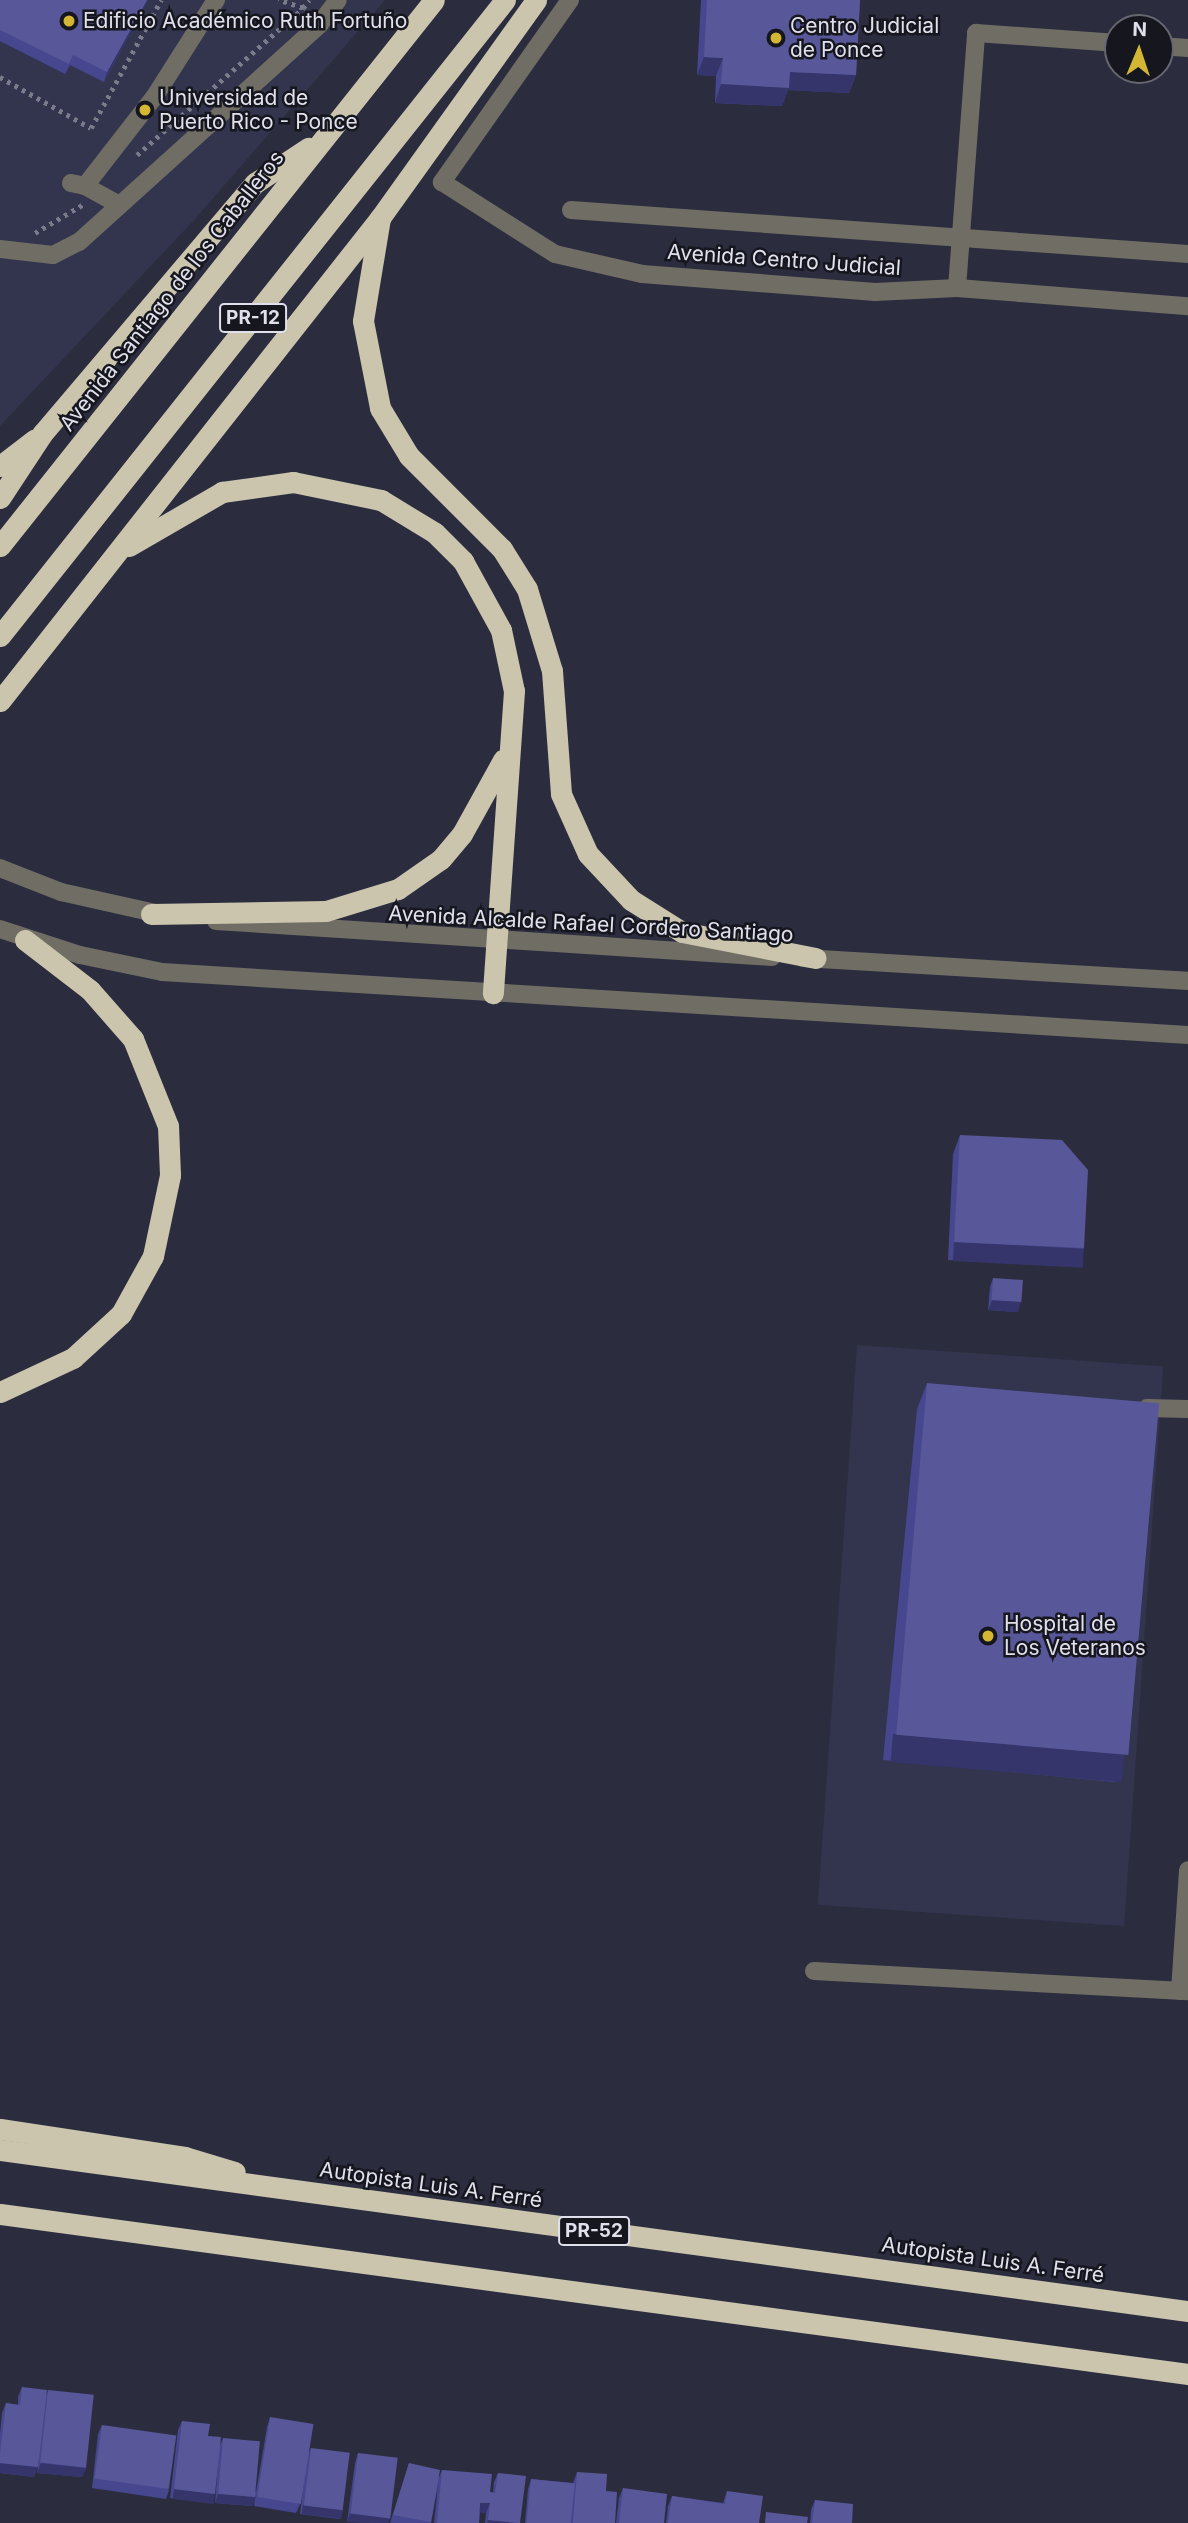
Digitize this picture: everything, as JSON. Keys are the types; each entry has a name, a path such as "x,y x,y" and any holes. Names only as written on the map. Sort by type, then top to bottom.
{"highway":[{"name":"Avenida Santiago de los Caballeros","path":"0,547 433,0"},
{"name":"PR-12","path":"0,636 505,0"},
{"path":"0,701 380,218 536,0"},
{"path":"0,498 42,434 255,183 326,136"},
{"path":"380,218 363,321 380,408 409,456 502,549 527,589 552,671 561,794 588,855 631,900 682,932 816,958"},
{"path":"0,466 42,434"},
{"path":"115,555 182,512 245,486 314,483 381,500 435,533 484,590 512,668 493,993"},
{"path":"151,914 326,911 397,889 441,859 462,834 509,748"},
{"path":"0,1392 73,1358 121,1314 153,1256 170,1175 168,1126 133,1039 90,990 25,940"},
{"path":"0,2129 185,2157 297,2191"},
{"name":"Autopista Luis A. Ferré","path":"0,2150 1188,2311"},
{"path":"0,2214 1188,2374"}],"street":[{"path":"118,204 103,191 78,184 155,96 216,0"},
{"path":"0,249 52,255 79,242 118,204 320,25 338,0"},
{"name":"Avenida Centro Judicial","path":"570,0 442,182 555,254 614,270 875,292 957,288 1188,306"},
{"path":"957,288 976,33 1104,42"},
{"path":"571,210 1188,254"},
{"name":"Avenida Alcalde Rafael Cordero Santiago","path":"0,868 61,892 151,914 495,943 816,958 1188,981"},
{"path":"0,929 25,940 162,972 1188,1035"},
{"path":"1147,1408 1188,1409"},
{"path":"814,1971 1184,1991 1188,1870"}],"path":[{"path":"0,77 91,128 161,0"},
{"path":"278,0 303,8"},
{"path":"133,158 309,0"},
{"path":"24,232 36,233 103,191"}],"shaded area":[{"name":"Universidad de Puerto Rico - Ponce","path":"0,0 385,0 195,219 0,426"},
{"name":"Hospital de Los Veteranos","path":"857,1345 1163,1366 1124,1926 818,1905"}],"building":[{"name":"Edificio Académico Ruth Fortuño","path":"0,0 147,0 107,72 73,55 69,64 0,30"},
{"name":"Centro Judicial de Ponce","path":"707,0 860,0 856,75 790,72 789,88 721,84 723,58 704,57"},
{"path":"960,1135 1062,1140 1088,1170 1084,1248 954,1242"},
{"path":"993,1278 1023,1280 1021,1302 991,1300"},
{"path":"927,1383 1159,1403 1128,1755 896,1735"},
{"path":"22,2387 47,2390 38,2467 0,2463 6,2403 20,2405"},
{"path":"48,2390 94,2395 86,2467 40,2463"},
{"path":"270,2417 313,2424 301,2504 257,2497"},
{"path":"182,2421 210,2424 208,2436 221,2437 215,2494 174,2489"},
{"path":"102,2425 176,2435 169,2489 94,2478"},
{"path":"223,2438 260,2441 255,2497 218,2494"},
{"path":"311,2448 350,2453 343,2510 304,2506"},
{"path":"358,2453 398,2458 390,2518 351,2514"},
{"path":"409,2463 440,2470 431,2522 393,2515"},
{"path":"442,2470 492,2474 490,2492 495,2493 498,2473 526,2476 520,2523 488,2520 490,2503 480,2503 479,2523 437,2523"},
{"path":"577,2472 607,2474 606,2491 617,2492 615,2523 573,2523"},
{"path":"531,2479 575,2484 571,2523 526,2523"},
{"path":"623,2488 667,2494 664,2523 619,2523"},
{"path":"727,2491 763,2496 759,2523 668,2523 672,2496 725,2504"},
{"path":"815,2500 853,2504 852,2523 812,2523"},
{"path":"766,2512 808,2517 807,2523 765,2523"}],"place":[{"name":"Edificio Académico Ruth Fortuño","path":"69,21"},
{"name":"Centro Judicial de Ponce","path":"776,38"},
{"name":"Universidad de Puerto Rico - Ponce","path":"145,110"},
{"name":"Hospital de Los Veteranos","path":"988,1636"}]}
